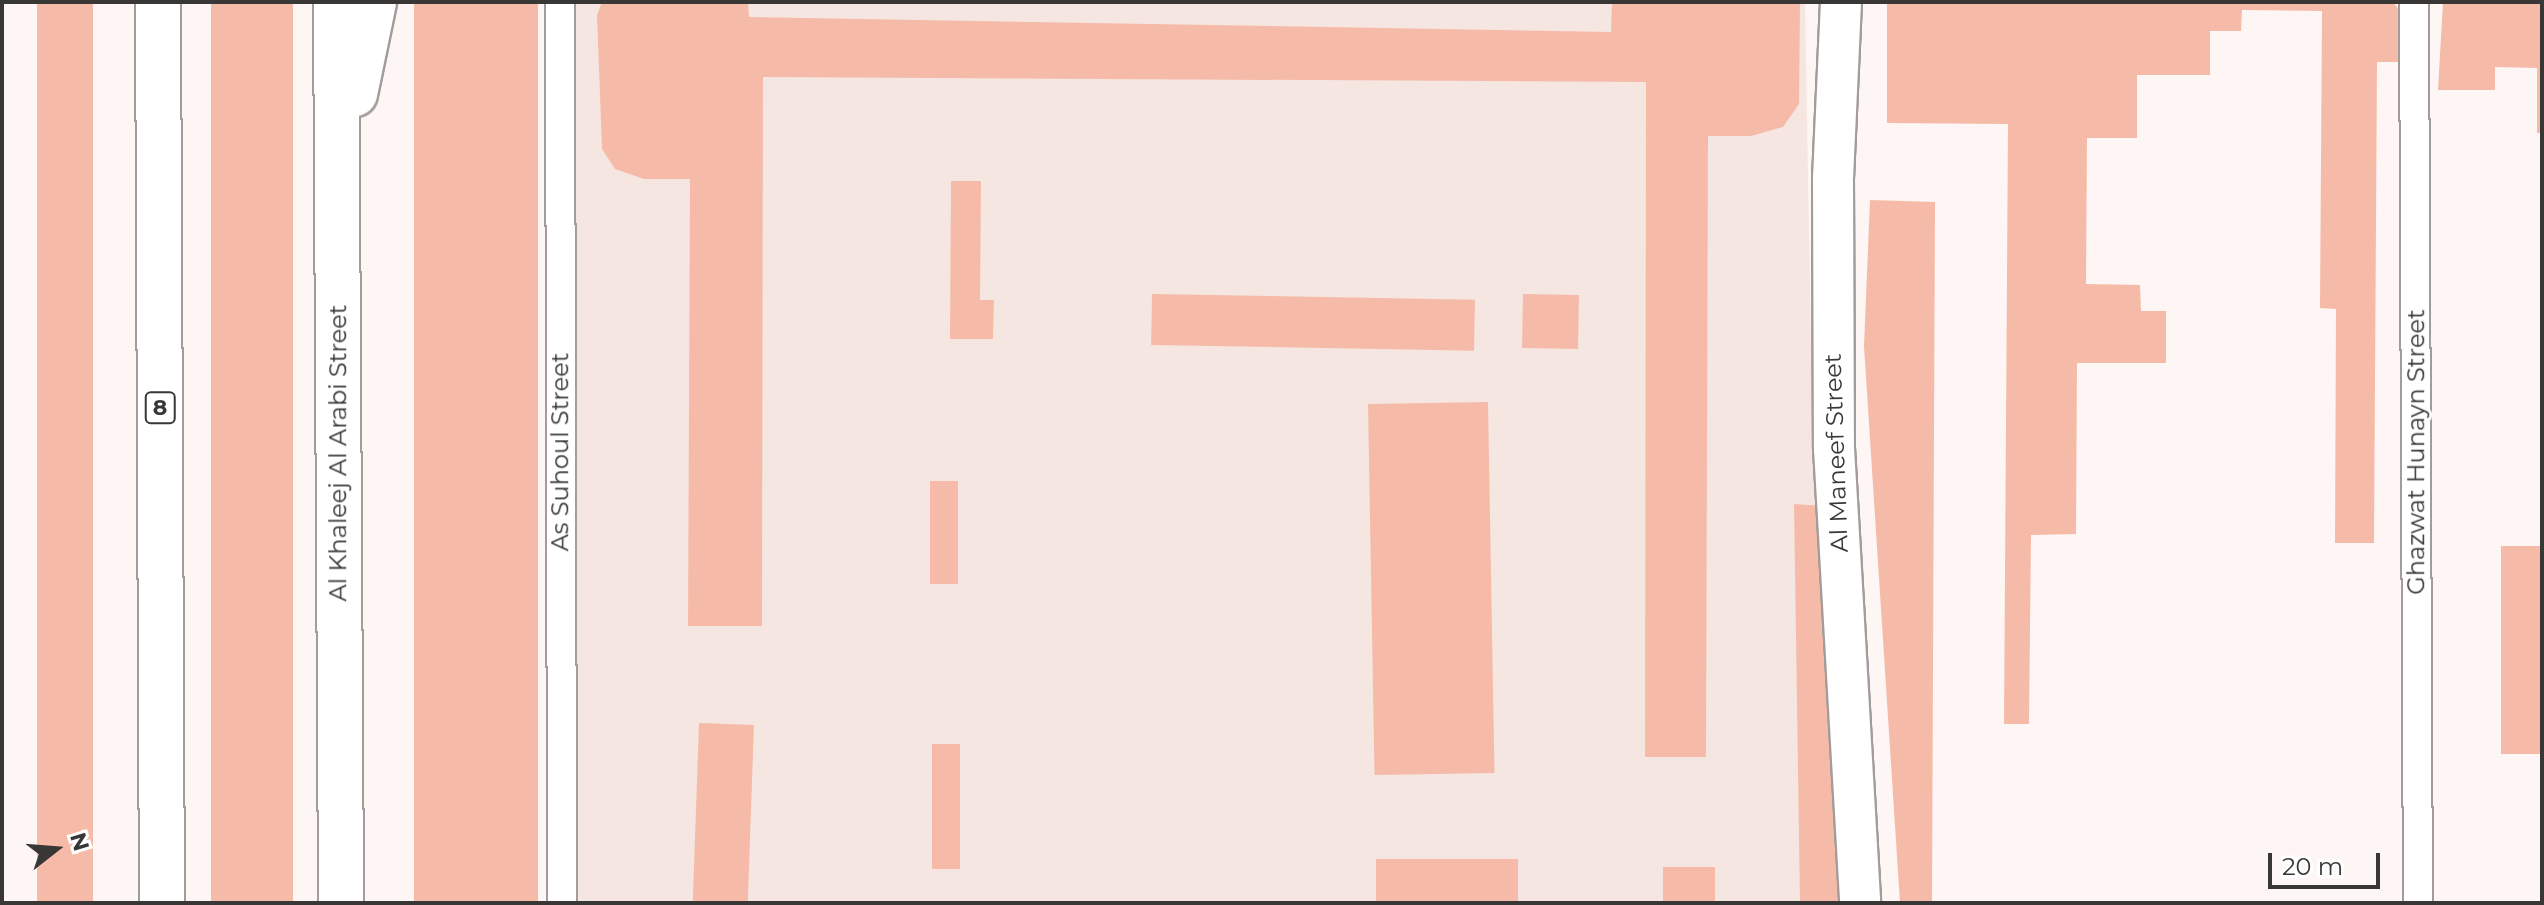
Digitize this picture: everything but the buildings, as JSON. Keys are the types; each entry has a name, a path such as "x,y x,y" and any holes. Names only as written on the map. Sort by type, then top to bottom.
{"highway":[{"name":"8","path":"158,2 162,903"},
{"name":"Al Khaleej Al Arabi Street","path":"336,2 341,903"},
{"path":"337,183 374,2"},
{"path":"145,903 161,815"}],"street":[{"name":"As Suhoul Street","path":"560,2 562,903"},
{"name":"Al Maneef Street","path":"1841,2 1833,178 1834,448 1860,903"},
{"name":"Ghazwat Hunayn Street","path":"2414,2 2418,903"}],"shaded area":[{"path":"37,2 93,2 93,903 37,903"},
{"path":"211,2 293,2 293,903 211,903"},
{"path":"414,2 538,2 538,903 414,903"},
{"path":"546,2 1805,2 1811,351 1834,903 548,903"},
{"path":"602,2 748,2 749,17 1611,32 1612,2 1800,2 1799,104 1783,127 1751,136 1708,136 1706,757 1645,757 1646,82 763,77 762,626 688,626 690,179 644,179 615,169 602,149 597,15"},
{"path":"1887,2 2393,2 2398,8 2398,62 2377,62 2374,543 2335,543 2336,309 2320,308 2322,11 2242,10 2241,31 2210,31 2210,75 2137,75 2137,138 2087,138 2086,284 2140,285 2141,311 2166,311 2166,363 2077,363 2076,534 2031,535 2029,724 2004,724 2008,124 1887,123"},
{"path":"2443,2 2542,2 2542,133 2537,133 2537,68 2495,67 2495,90 2438,90"},
{"path":"951,181 981,181 980,300 994,300 993,339 950,339"},
{"path":"1870,200 1935,202 1932,903 1900,903 1864,346"},
{"path":"1152,294 1475,300 1474,351 1151,345"},
{"path":"1523,294 1579,295 1578,349 1522,348"},
{"path":"1488,402 1494,773 1374,775 1368,404"},
{"path":"930,481 958,481 958,584 930,584"},
{"path":"1794,504 1824,506 1845,903 1800,903"},
{"path":"2501,546 2542,546 2542,754 2501,754"},
{"path":"699,723 754,725 748,903 693,903"},
{"path":"932,744 960,744 960,869 932,869"},
{"path":"1376,859 1518,859 1518,903 1376,903"},
{"path":"1663,867 1715,867 1715,903 1663,903"}]}
